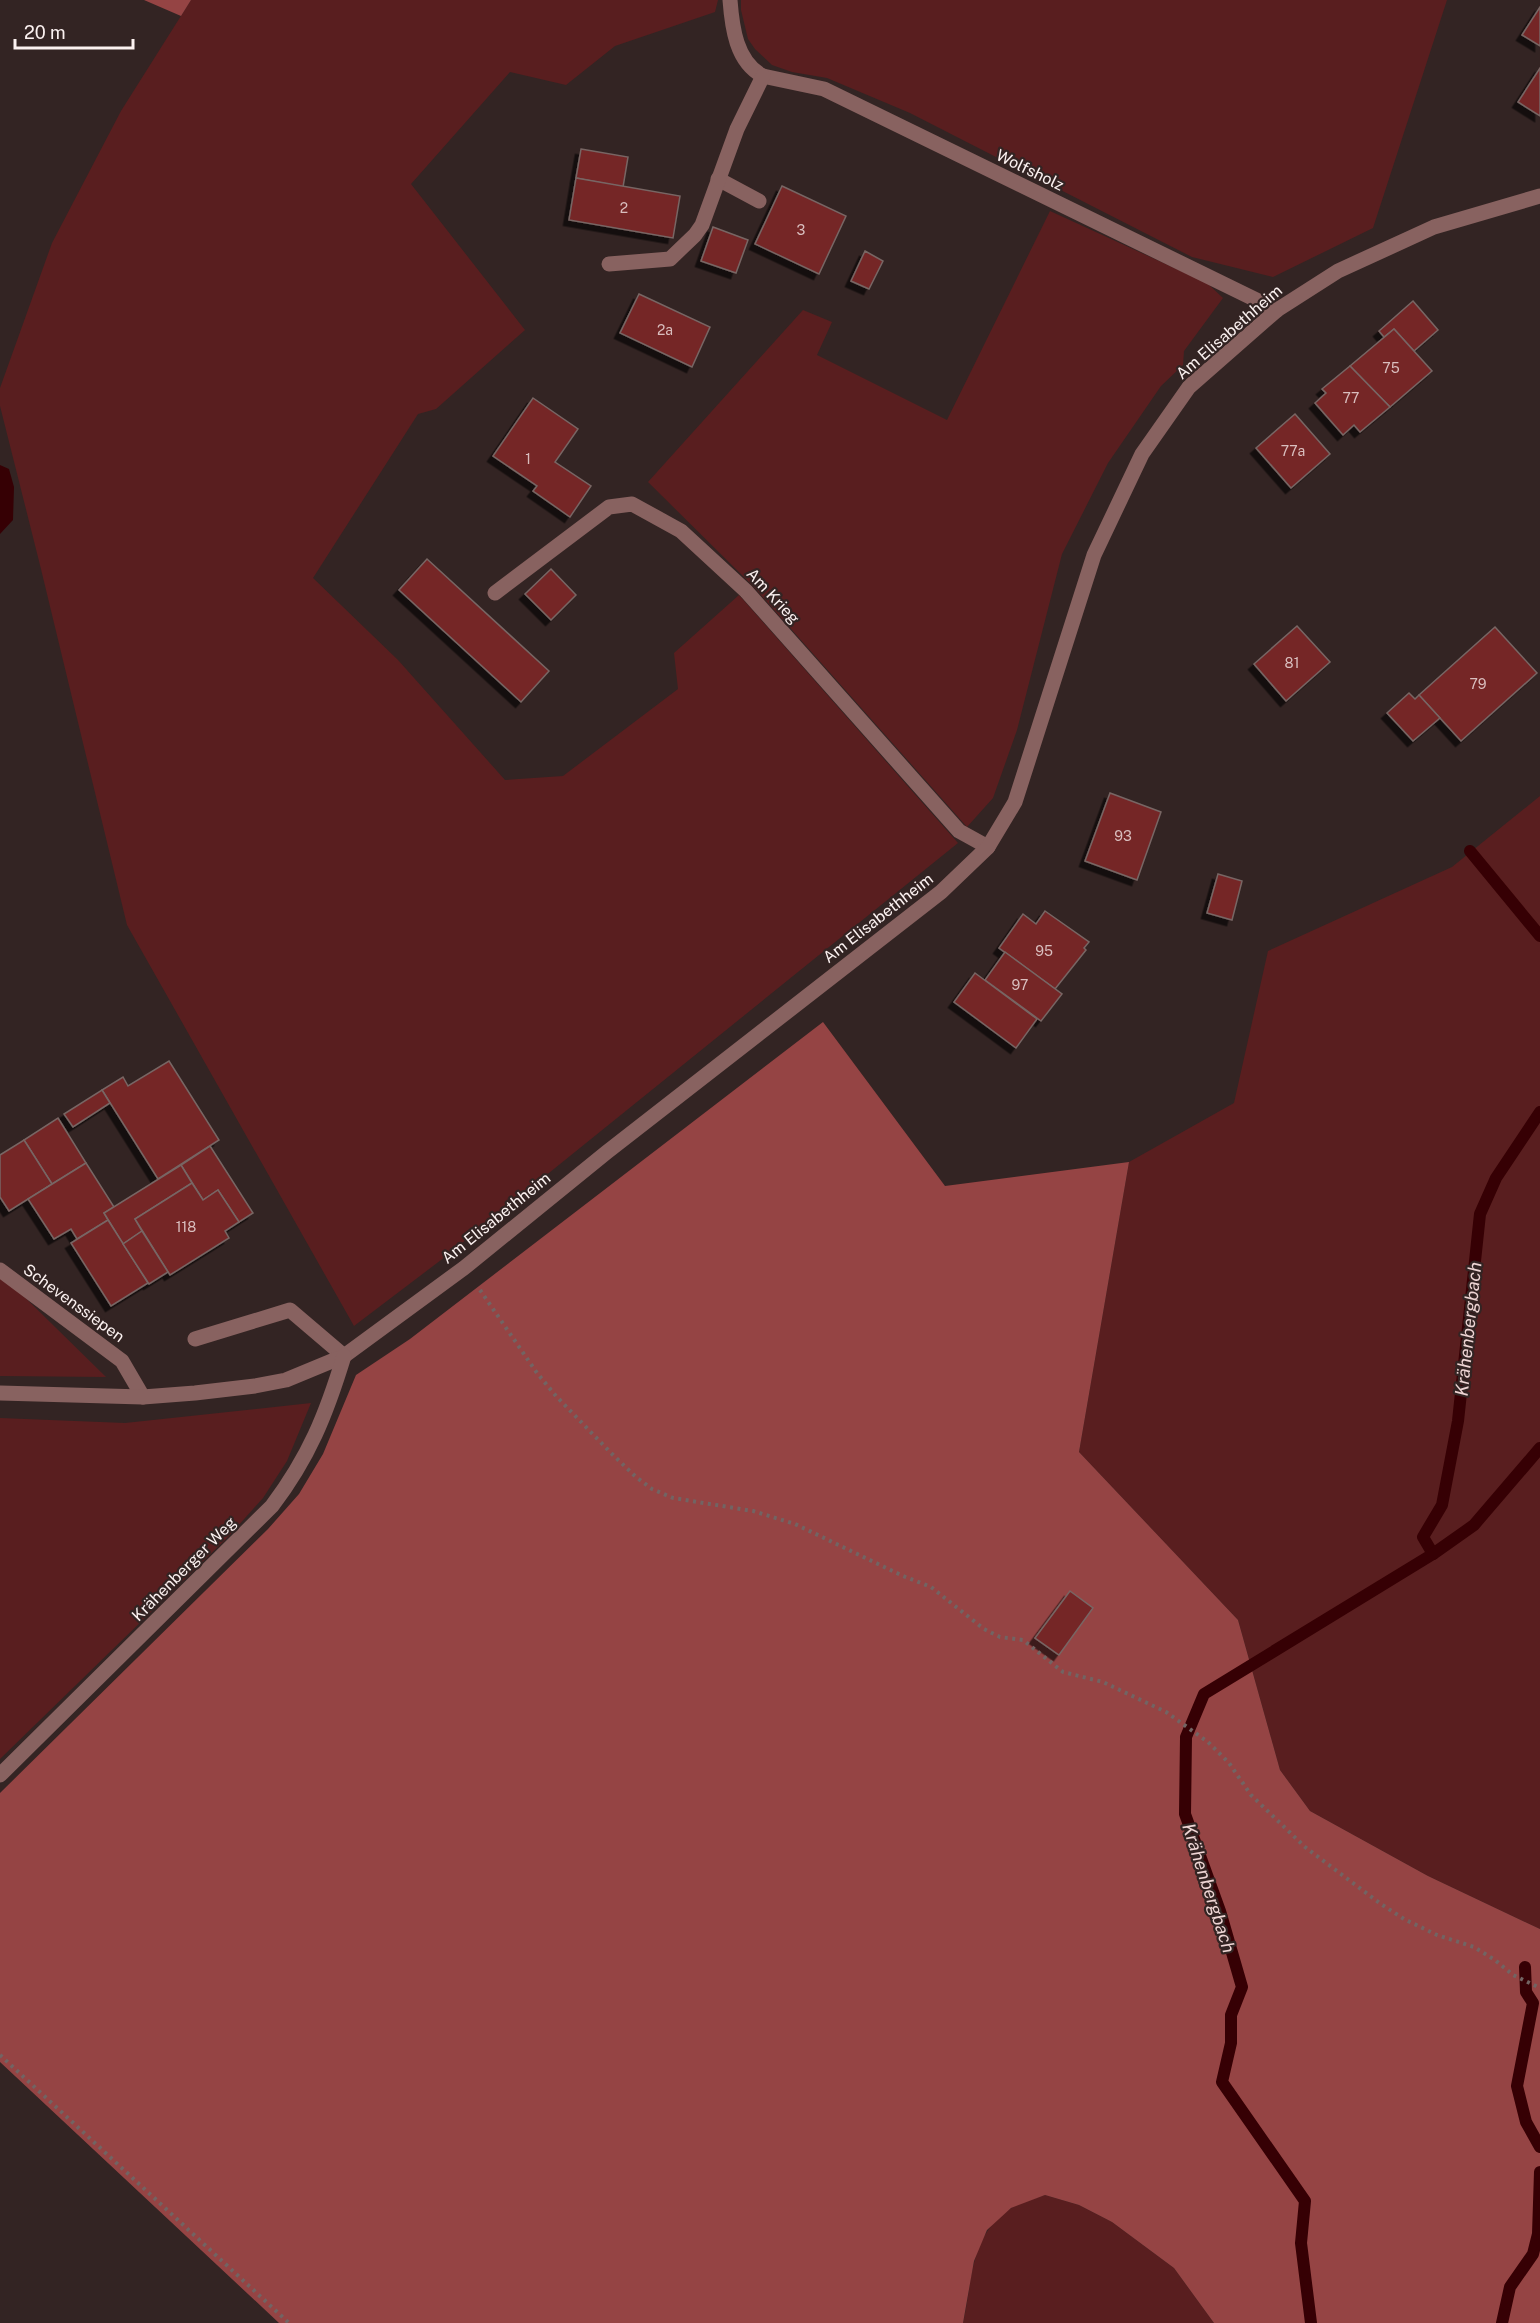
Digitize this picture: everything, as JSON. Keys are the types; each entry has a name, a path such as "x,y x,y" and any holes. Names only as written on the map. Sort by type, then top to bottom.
{"street":[{"path":"609,264 670,259 702,225 737,129 763,76 748,64 735,40 729,0"},
{"name":"Wolfsholz","path":"763,76 824,89 1277,310"},
{"path":"718,179 759,201"},
{"name":"Am Elisabethheim","path":"0,1393 143,1397 235,1389 286,1380 344,1356 464,1268 607,1152 941,892 988,847 1015,802 1094,555 1142,454 1189,387 1277,310 1338,271 1434,227 1540,196"},
{"name":"Am Krieg","path":"495,593 609,507 632,504 681,531 746,591 959,831 988,847"},
{"name":"Schevenssiepen","path":"0,1270 122,1361 143,1397"},
{"path":"195,1339 290,1310 344,1356"},
{"name":"Krähenberger Weg","path":"0,1775 272,1506 290,1483 321,1427 344,1356"}],"path":[{"path":"464,1268 537,1373 611,1453 652,1489 672,1498 753,1511 795,1524 931,1587 984,1629 1000,1637 1023,1640 1063,1672 1103,1682 1166,1712 1208,1742 1229,1762 1251,1795 1305,1847 1381,1904 1404,1919 1437,1935 1474,1947 1496,1960 1513,1975 1540,1988"},
{"path":"0,2055 289,2323"}],"shaded area":[{"path":"144,0 191,0 181,16"},
{"path":"191,0 718,0 715,12 615,46 566,85 510,72 411,184 525,330 436,409 418,414 313,578 398,660 505,780 563,776 678,689 674,653 739,595 958,843 441,1260 354,1326 127,925 0,406 0,388 52,243 121,111"},
{"path":"741,0 1447,0 1373,228 1273,277 1192,257 910,113 827,78 792,72 772,65 748,39"},
{"path":"1050,211 1207,283 1223,298 1184,351 1183,365 1161,386 1108,463 1062,554 1017,730 993,798 967,827 753,586 648,482 803,310 832,322 817,355 947,420"},
{"path":"0,465 9,469 14,487 13,520 0,534"},
{"path":"1540,796 1540,1929 1428,1876 1310,1811 1280,1770 1238,1620 1079,1452 1129,1162 1234,1103 1268,951 1452,867"},
{"path":"823,1022 945,1186 1129,1162 1079,1452 1238,1620 1280,1770 1310,1811 1428,1876 1540,1929 1540,2323 1214,2323 1174,2268 1112,2222 1079,2205 1045,2195 1011,2208 987,2230 974,2261 963,2323 279,2323 0,2062 0,1793 268,1529 299,1494 323,1454 356,1375 410,1339"},
{"path":"0,1273 106,1377 0,1376"},
{"path":"311,1403 287,1461 263,1498 228,1537 0,1759 0,1418 125,1423"},
{"path":"1045,2195 1079,2205 1112,2222 1174,2268 1214,2323 963,2323 971,2275 987,2232 1010,2209"}],"building":[{"path":"1540,7 1540,46 1522,35"},
{"path":"1540,68 1540,116 1518,102"},
{"path":"581,149 628,157 623,187 576,178"},
{"path":"576,178 680,196 673,238 569,220"},
{"path":"782,186 846,216 819,274 755,244"},
{"path":"713,227 748,240 736,273 701,261"},
{"path":"865,251 883,261 869,289 851,281"},
{"path":"639,294 710,327 692,367 620,333"},
{"path":"1413,301 1438,330 1414,351 1394,329 1384,337 1379,331"},
{"path":"1394,329 1432,371 1390,407 1350,366"},
{"path":"1350,366 1390,407 1360,432 1354,425 1343,435 1315,403 1326,393 1322,389"},
{"path":"533,398 578,429 555,462 591,486 570,517 533,491 537,486 493,456"},
{"path":"1295,414 1330,454 1291,488 1256,448"},
{"path":"427,559 549,671 521,702 399,590"},
{"path":"551,569 576,595 551,620 525,594"},
{"path":"1297,626 1330,662 1286,701 1254,664"},
{"path":"1495,627 1537,673 1461,741 1419,695"},
{"path":"1409,693 1415,699 1419,695 1440,718 1413,741 1387,713"},
{"path":"1110,793 1161,812 1137,880 1085,861"},
{"path":"1218,874 1242,881 1232,920 1207,913"},
{"path":"1045,911 1089,942 1084,948 1086,950 1055,989 999,948 1023,914 1036,924"},
{"path":"1005,952 1062,994 1041,1021 985,980"},
{"path":"975,973 1037,1019 1016,1048 954,1002"},
{"path":"169,1061 219,1140 158,1179 102,1090 123,1077 128,1086"},
{"path":"102,1090 110,1103 73,1127 64,1114"},
{"path":"58,1118 86,1163 52,1184 24,1140"},
{"path":"24,1140 52,1184 9,1211 0,1197 0,1155"},
{"path":"210,1146 253,1213 239,1222 218,1190 203,1200 181,1165"},
{"path":"86,1163 114,1207 104,1213 108,1220 77,1239 71,1229 54,1239 28,1199"},
{"path":"181,1165 192,1183 135,1219 142,1231 123,1244 104,1213"},
{"path":"192,1183 203,1200 218,1190 239,1222 225,1231 229,1238 170,1275 135,1219"},
{"path":"108,1220 148,1283 111,1306 71,1243"},
{"path":"142,1231 168,1272 149,1284 123,1244"},
{"path":"1070,1591 1093,1608 1059,1655 1035,1638"}],"waterway":[{"name":"Krähenbergbach","path":"1470,851 1540,936"},
{"name":"Krähenbergbach","path":"1433,1554 1423,1537 1442,1505 1458,1421 1480,1214 1496,1178 1540,1112"},
{"name":"Krähenbergbach","path":"1311,2323 1301,2243 1305,2201 1222,2082 1231,2043 1231,2015 1242,1987 1220,1911 1185,1814 1186,1737 1204,1694 1433,1554 1474,1525 1540,1448"},
{"name":"Krähenbergbach","path":"1525,1967 1526,1992 1533,2003 1517,2086 1526,2122 1540,2147"},
{"name":"Krähenbergbach","path":"1502,2323 1510,2287 1533,2254 1538,2234 1540,2172"}]}
